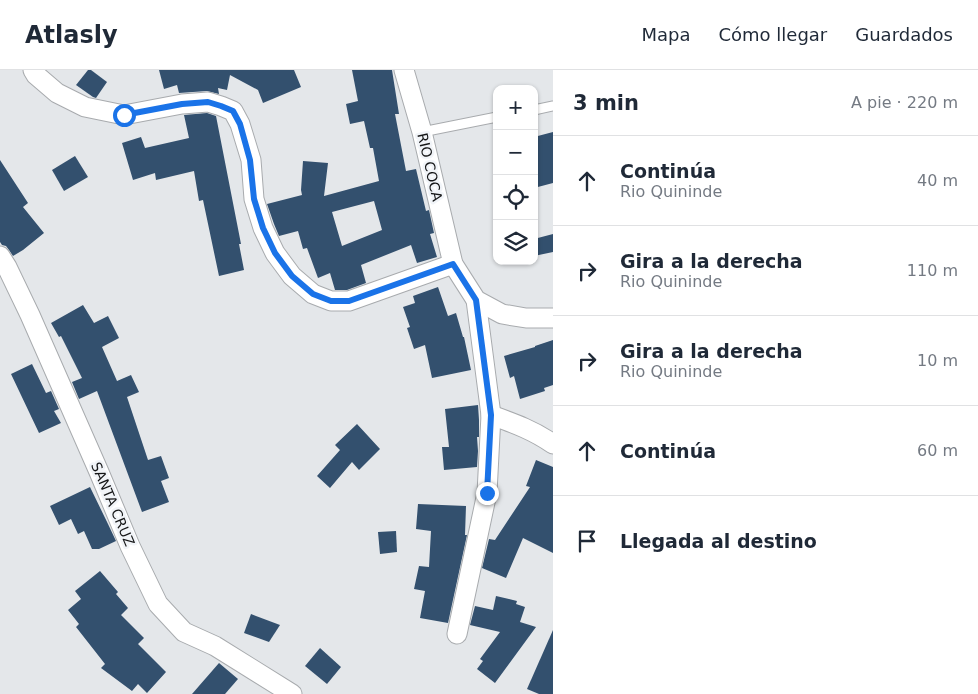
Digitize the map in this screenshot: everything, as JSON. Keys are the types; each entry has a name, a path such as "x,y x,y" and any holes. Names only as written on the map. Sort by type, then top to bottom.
{"street":[{"path":"33,70 36,75 57,93 85,107 124,115 182,104 208,102 233,111 240,124 250,160 254,199 263,228 275,253 292,276 313,294 331,301 349,301 453,264"},
{"name":"RIO COCA","path":"404,70 422,132 453,264 476,300"},
{"name":"SANTA CRUZ","path":"0,256 8,267 30,315 130,546 158,604 184,632 215,646 292,694"},
{"path":"476,300 502,314 526,318 553,318"},
{"path":"457,634 487,493 491,415 476,300"},
{"path":"491,415 534,432 553,444"}],"lane":[{"path":"538,109 553,106"},
{"path":"422,132 493,118"}],"building":[{"path":"88,70 91,70 107,82 96,98 76,85"},
{"path":"159,70 294,70 301,87 263,103 258,90 230,75 227,90 218,88 219,94 207,91 179,93 177,85 164,89"},
{"path":"352,70 392,70 399,114 395,114 406,171 416,169 426,211 429,210 434,233 430,234 437,257 417,263 411,245 361,265 366,283 347,290 335,290 330,273 318,278 307,248 303,249 298,231 279,236 267,204 302,195 303,161 328,163 324,196 379,181 373,148 370,148 364,121 350,124 346,104 358,101","holes":["374,201 382,230 342,246 332,212"]},
{"path":"207,113 216,116 241,244 239,244 244,270 219,276 203,200 199,201 194,171 156,180 155,173 133,180 122,143 141,137 145,148 189,138 184,115"},
{"path":"553,132 553,183 538,187 538,175 538,136"},
{"path":"75,156 88,177 64,191 52,170"},
{"path":"0,160 28,203 23,207 44,233 13,256 6,246 0,242"},
{"path":"553,234 553,252 538,255 538,238"},
{"path":"438,287 448,316 456,313 464,337 471,370 432,378 425,345 414,349 407,328 410,327 403,307 415,303 413,296"},
{"path":"83,305 94,323 108,316 119,338 102,347 117,381 131,375 139,392 127,397 148,460 161,456 169,478 161,481 169,502 142,512 97,391 79,399 72,382 82,378 61,336 59,337 51,323"},
{"path":"553,340 553,385 544,388 545,391 520,399 514,376 510,378 504,356"},
{"path":"32,364 46,393 51,391 59,409 54,411 61,423 39,433 11,374"},
{"path":"478,405 479,437 477,437 477,467 444,470 442,447 449,447 445,409"},
{"path":"357,424 380,449 359,470 352,462 330,488 317,476 340,450 335,445"},
{"path":"536,460 553,467 553,553 523,538 506,578 482,568 489,539 495,540 530,487 526,486"},
{"path":"90,487 116,541 99,549 92,549 84,531 78,534 71,519 59,525 50,506"},
{"path":"418,504 466,506 465,535 467,535 448,623 420,618 425,591 414,589 419,566 429,567 431,531 416,529"},
{"path":"396,531 397,552 380,554 378,532"},
{"path":"100,571 118,592 116,594 128,608 121,615 144,638 138,644 166,672 147,693 138,684 132,691 101,668 105,664 76,627 79,624 68,610 81,599 75,591"},
{"path":"496,596 517,601 516,604 525,607 520,622 536,627 495,683 477,669 483,661 480,659 500,632 470,625 475,606 493,610"},
{"path":"251,614 280,625 269,642 244,633"},
{"path":"553,630 553,694 539,694 527,689"},
{"path":"320,648 341,667 327,684 305,666"},
{"path":"219,663 238,679 225,694 192,694"}],"route":[{"path":"124,115 182,104 208,102 233,111 240,124 250,160 254,199 263,228 275,253 292,276 313,294 331,301 349,301 453,264 476,300 491,415 487,493"}]}
